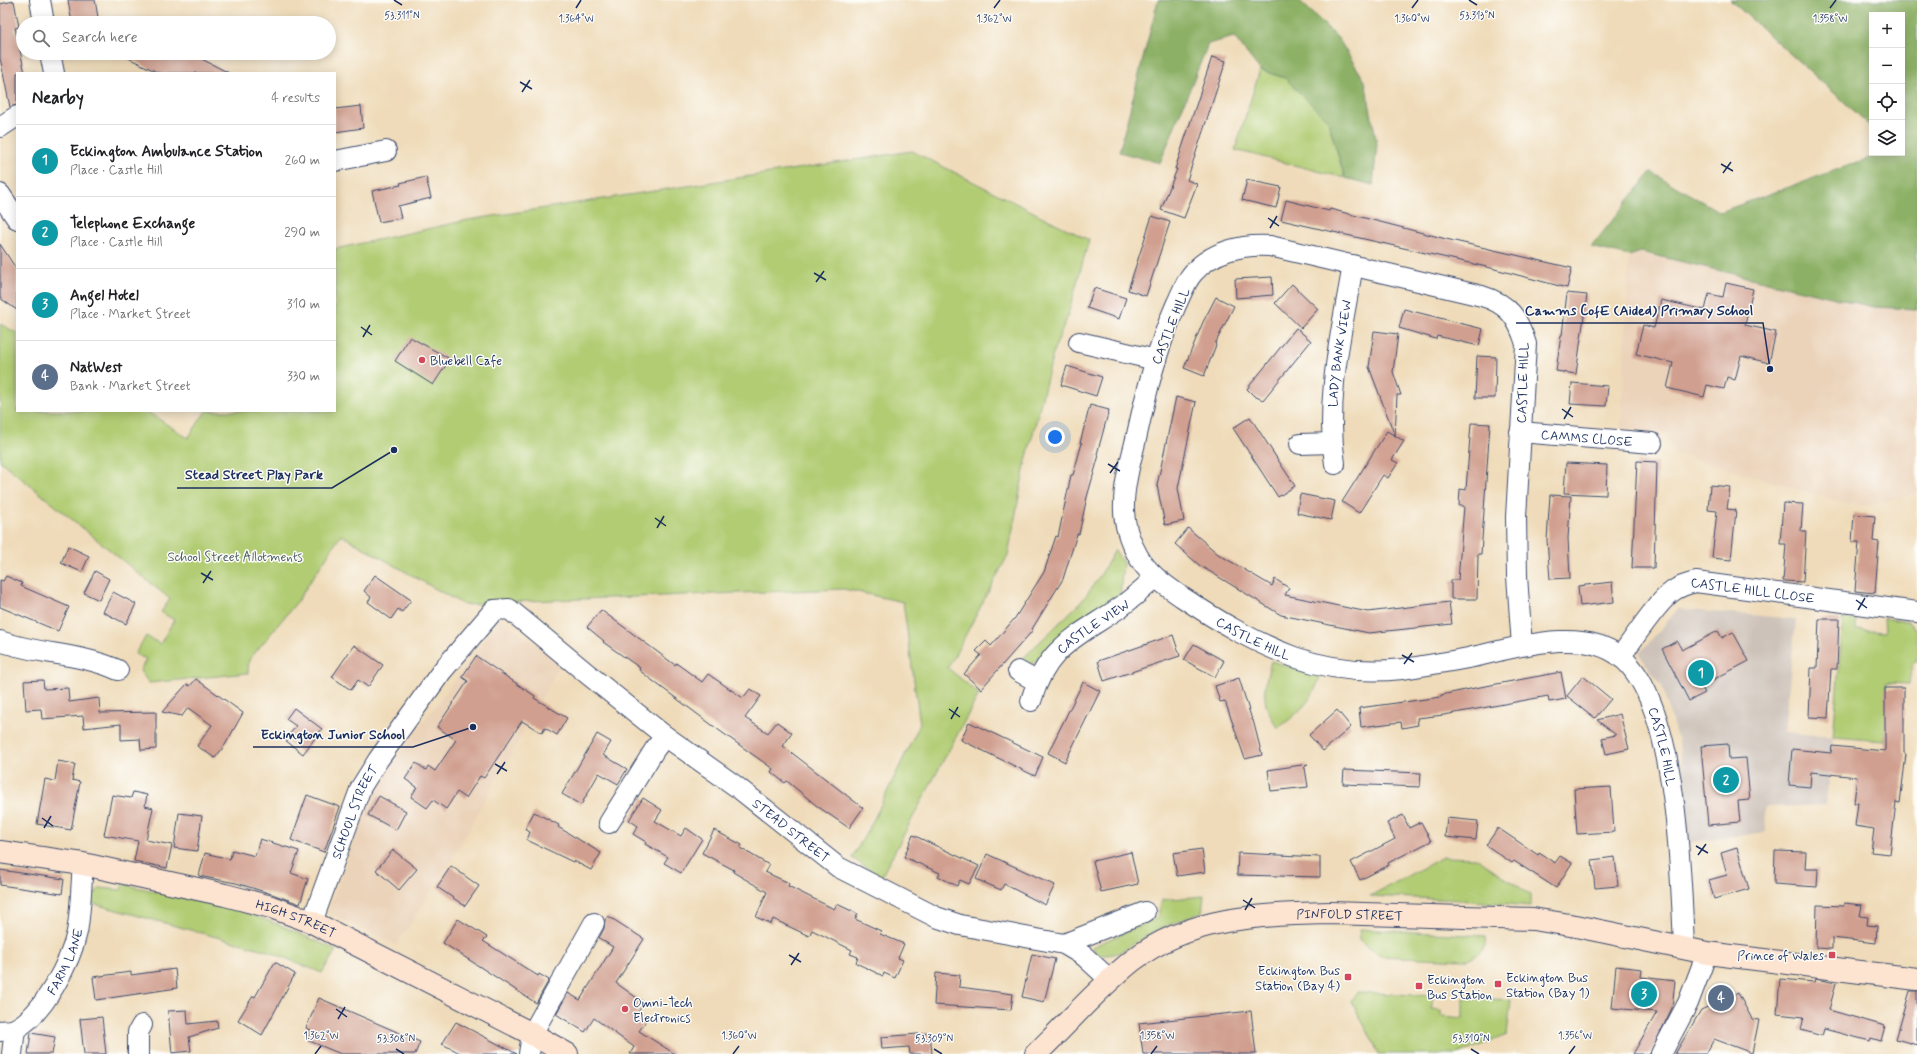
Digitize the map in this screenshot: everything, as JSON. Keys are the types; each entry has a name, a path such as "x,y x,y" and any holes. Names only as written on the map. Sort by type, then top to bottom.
{"main road":[{"name":"HIGH STREET","path":"0,852 83,864 225,895 270,907 312,922 531,1044 567,1054"},
{"name":"PINFOLD STREET","path":"1036,1054 1110,980 1153,947 1199,926 1240,918 1299,914 1533,919 1581,927 1707,953 1917,979"}],"street":[{"path":"40,0 43,16"},
{"path":"51,60 54,72"},
{"path":"0,127 16,117"},
{"path":"336,161 386,151"},
{"path":"0,194 16,218"},
{"name":"CASTLE HILL","path":"1522,646 1517,576 1516,517 1526,344 1516,319 1496,300 1270,246 1254,245 1238,248 1219,254 1205,262 1192,274 1169,321 1151,374 1125,486 1123,507 1126,529 1139,559 1155,578 1235,631 1264,646 1298,658 1329,666 1359,670 1401,669 1466,658 1522,646 1573,641 1604,648 1620,657 1647,694 1663,739 1670,781 1678,852 1684,948"},
{"name":"LADY BANK VIEW","path":"1335,464 1332,443 1331,407 1353,265"},
{"path":"1079,342 1156,360"},
{"name":"CAMMS CLOSE","path":"1520,432 1652,443"},
{"path":"1300,444 1332,443"},
{"name":"CASTLE VIEW","path":"1031,701 1036,681 1047,664 1063,646 1079,633 1119,608 1155,578"},
{"name":"CASTLE HILL CLOSE","path":"1620,657 1653,613 1672,592 1683,586 1696,582 1917,612"},
{"name":"STEAD STREET","path":"509,609 665,736 737,787 838,867 936,917 960,925 1064,944 1084,956 1110,980"},
{"name":"SCHOOL STREET","path":"312,922 361,787 378,760 442,671 482,622 494,610 509,609"},
{"path":"0,641 40,651 92,660 118,670"},
{"path":"1018,671 1036,681"},
{"path":"610,823 655,748 665,736"},
{"name":"FARM LANE","path":"7,1030 30,1017 47,998 71,954 77,932 83,864"},
{"path":"1064,944 1145,912"},
{"path":"531,1044 594,923"},
{"path":"1661,1054 1688,1003 1707,953"},
{"path":"138,1054 138,1032 142,1024"},
{"path":"7,1030 12,1054"}],"shaded area":[{"path":"1641,252 1873,307 1917,309 1917,493 1868,506 1851,505 1671,452 1667,433 1621,429 1629,256"},
{"path":"1678,609 1796,619 1784,732 1833,737 1826,805 1765,807 1766,832 1688,843 1680,749 1662,686 1639,654"},
{"path":"500,619 562,662 455,854 397,945 328,913 371,792"}],"green space":[{"path":"1158,0 1299,0 1338,38 1365,81 1377,144 1373,185 1345,178 1328,121 1285,78 1260,70 1234,37 1208,44 1160,163 1119,152"},
{"path":"1730,0 1917,0 1917,309 1873,307 1641,252 1629,256 1591,247 1651,172 1720,212 1875,156 1905,156 1905,12 1869,12 1869,124"},
{"path":"1260,70 1285,78 1328,121 1345,178 1235,150"},
{"name":"School Street Allotments","path":"912,151 1089,240 1067,318 1054,350 1025,465 1008,555 948,668 979,694 881,877 852,858 873,821 920,724 903,602 844,589 529,601 464,605 341,535 296,603 249,660 248,673 149,683 140,671 146,659 135,654 146,636 160,644 174,620 161,612 170,599 0,461 0,324 16,332 16,412 148,412 188,438 205,412 336,412 336,249 468,220"},
{"path":"1115,550 1123,563 1120,597 1116,602 1072,625 1033,664 1019,662 1082,601 1101,574"},
{"path":"1843,618 1856,619 1856,630 1885,632 1884,618 1908,622 1917,630 1917,662 1912,663 1909,684 1887,683 1885,741 1833,737"},
{"path":"1271,661 1320,676 1309,700 1298,712 1278,728 1268,711 1265,696 1266,680"},
{"path":"1443,857 1476,858 1531,895 1531,906 1461,900 1370,896"},
{"path":"123,884 238,910 280,925 336,950 322,973 268,951 87,902 100,888 121,890"},
{"path":"1204,896 1202,912 1154,932 1125,950 1114,954 1098,955 1092,947 1157,918 1162,900"},
{"path":"1359,929 1485,936 1485,946 1476,955 1463,960 1381,956 1366,946 1360,939"},
{"path":"1358,992 1434,996 1431,1009 1441,1010 1441,1016 1463,1018 1463,999 1473,998 1511,1000 1507,1035 1458,1054 1378,1054 1374,1043 1351,1001"}],"building":[{"path":"68,0 95,0 98,16 71,16"},
{"path":"14,1 17,16 15,28 16,60 22,60 25,72 16,72 16,105 10,107 0,58 0,4"},
{"path":"1212,57 1226,61 1187,180 1197,184 1184,218 1161,210 1177,169 1175,169"},
{"path":"132,60 204,60 227,72 157,72"},
{"path":"361,106 363,128 336,132 336,109"},
{"path":"426,177 431,198 398,206 401,218 379,222 372,191 401,185 400,183"},
{"path":"1247,180 1281,187 1276,208 1242,200"},
{"path":"1286,200 1329,211 1330,209 1446,239 1572,268 1567,288 1491,268 1281,220"},
{"path":"1152,216 1170,222 1146,296 1128,290"},
{"path":"0,244 16,268 16,309 0,298"},
{"path":"1272,277 1273,295 1236,298 1235,279"},
{"path":"1726,283 1753,289 1745,325 1776,332 1769,363 1741,356 1735,380 1727,377 1724,389 1707,385 1704,397 1667,388 1673,363 1636,354 1643,325 1654,328 1661,300 1705,310 1709,294 1723,297"},
{"path":"1292,284 1318,309 1301,328 1275,303"},
{"path":"1094,288 1126,298 1119,319 1087,308"},
{"path":"1567,293 1587,295 1576,374 1556,371"},
{"path":"1216,297 1234,306 1215,344 1216,345 1204,376 1184,368 1203,322"},
{"path":"1404,309 1483,329 1479,346 1437,336 1436,339 1399,328"},
{"path":"1296,328 1311,341 1263,400 1254,396 1247,389"},
{"path":"1374,331 1398,334 1393,372 1401,395 1397,395 1395,436 1369,367"},
{"name":"Bluebell Cafe","path":"410,337 450,359 433,385 395,361"},
{"path":"1477,356 1496,357 1495,398 1475,398"},
{"path":"1067,366 1102,377 1096,396 1061,385"},
{"path":"1572,383 1608,386 1606,406 1570,404"},
{"path":"1176,397 1196,402 1178,488 1184,521 1165,525 1157,485"},
{"path":"1090,405 1109,410 1097,454 1099,455 1087,497 1079,534 1077,534 1063,579 1032,629 1033,630 981,689 964,674 981,655 976,651 986,641 991,646 1015,618 1044,572 1056,536 1058,537 1071,475 1073,475 1082,443 1080,443"},
{"path":"1250,417 1295,486 1278,497 1233,428"},
{"path":"1471,423 1490,424 1481,554 1478,554 1477,599 1451,599 1451,580 1458,580 1464,506 1459,506 1460,489 1466,490"},
{"path":"1387,431 1404,441 1392,460 1398,463 1388,478 1383,475 1359,513 1342,502"},
{"path":"1637,461 1657,462 1654,568 1632,568"},
{"path":"1566,463 1607,465 1606,495 1564,493"},
{"path":"1710,485 1730,487 1727,509 1736,510 1731,560 1712,558 1717,511 1708,510"},
{"path":"1300,494 1335,501 1331,520 1297,513"},
{"path":"1550,495 1571,496 1568,538 1570,578 1550,579 1547,540"},
{"path":"1783,503 1803,504 1801,531 1806,531 1803,582 1783,581 1786,544 1780,544"},
{"path":"1854,514 1875,516 1873,541 1879,542 1875,593 1855,591 1859,542 1852,542"},
{"path":"1188,528 1218,554 1272,586 1275,579 1289,588 1285,595 1368,612 1449,602 1452,624 1369,633 1281,615 1199,565 1175,544"},
{"path":"68,546 89,556 82,572 61,563"},
{"path":"95,571 109,579 99,600 84,593"},
{"path":"375,575 411,600 402,612 398,609 391,619 368,602 371,597 364,591"},
{"path":"6,576 22,583 21,586 69,607 58,631 0,607 0,580 3,581"},
{"path":"1612,582 1614,602 1580,606 1578,586"},
{"path":"113,592 136,604 126,624 103,612"},
{"path":"601,610 675,665 676,663 702,682 708,674 743,698 750,689 761,696 745,718 768,733 777,722 792,733 783,746 863,808 849,828 817,806 787,781 785,783 771,772 773,769 653,681 639,670 640,668 603,642 604,641 587,627"},
{"path":"1819,619 1839,619 1837,669 1831,669 1828,718 1809,717 1811,668 1817,668"},
{"path":"1718,631 1722,638 1733,632 1749,661 1701,686 1705,693 1689,701 1662,649 1677,641 1682,650"},
{"path":"1173,635 1180,656 1104,681 1098,661"},
{"path":"1194,644 1224,661 1215,677 1184,660"},
{"path":"354,645 383,665 368,687 358,680 351,690 332,677"},
{"path":"476,656 535,696 534,698 567,718 557,735 545,728 542,733 522,721 484,778 480,776 466,798 457,792 446,809 433,800 427,808 411,797 417,787 405,779 416,763 426,770 428,766 435,771 456,740 437,727 468,681 462,677"},
{"path":"1561,672 1566,699 1549,702 1548,696 1444,715 1417,718 1418,725 1402,728 1401,722 1361,727 1359,708 1441,697 1441,695"},
{"path":"1583,676 1611,699 1595,718 1567,696"},
{"path":"1239,678 1253,720 1262,755 1245,759 1225,701 1220,702 1215,686"},
{"path":"196,679 243,713 225,745 215,758 197,746 212,725 188,708 182,716 162,712 187,684 190,686"},
{"path":"43,680 44,689 68,688 69,702 99,698 100,713 156,712 156,749 141,750 140,739 121,740 121,724 84,728 83,716 42,719 41,709 26,710 24,681"},
{"path":"1083,682 1100,691 1065,762 1048,753"},
{"path":"1885,688 1904,688 1904,753 1906,754 1900,803 1896,802 1890,854 1871,852 1874,829 1855,826 1858,803 1854,803 1857,777 1811,772 1810,787 1789,785 1792,749 1831,753 1832,746 1885,751"},
{"path":"294,708 322,729 303,754 285,740 296,726 286,719"},
{"path":"1337,710 1351,727 1323,751 1309,735"},
{"path":"1620,714 1629,749 1606,754 1602,738 1616,735 1597,720"},
{"path":"969,722 1043,757 1035,776 961,740"},
{"path":"597,734 611,742 603,755 627,769 618,784 599,773 581,805 562,794"},
{"path":"1728,744 1729,759 1746,758 1750,800 1738,801 1740,822 1708,825 1701,746"},
{"path":"58,761 75,764 72,780 80,782 71,830 37,824 45,779 55,781"},
{"path":"1308,764 1304,768 1308,787 1271,791 1268,770"},
{"path":"1344,770 1421,773 1420,787 1343,784"},
{"path":"1611,787 1614,832 1577,834 1574,789"},
{"path":"133,792 147,795 145,806 153,808 146,840 172,845 167,868 134,861 138,841 104,835 112,795 131,798"},
{"path":"307,795 340,807 324,852 291,840"},
{"path":"379,796 406,811 396,830 368,815"},
{"path":"643,798 662,810 655,821 681,836 686,828 702,839 681,873 664,863 668,857 645,844 646,842 633,834 638,826 629,820"},
{"path":"534,812 559,825 558,827 601,853 591,870 527,840 530,832 525,829"},
{"path":"179,813 202,816 197,851 174,848"},
{"path":"1403,815 1409,828 1421,822 1431,841 1388,863 1389,865 1360,880 1351,862 1395,839 1387,823"},
{"path":"1447,818 1478,821 1476,840 1445,837"},
{"path":"1498,828 1538,855 1539,853 1555,863 1560,856 1572,863 1556,888 1514,861 1512,863 1486,845"},
{"path":"714,830 742,845 740,848 769,865 765,872 789,883 788,886 834,909 837,904 858,914 855,919 881,931 880,934 904,944 898,958 903,960 895,978 884,973 883,976 856,963 858,957 850,954 852,950 812,930 809,936 773,919 771,924 756,917 767,892 733,872 734,870 702,853"},
{"path":"913,835 979,866 969,884 960,880 957,886 938,876 940,873 904,857"},
{"path":"260,839 299,851 291,873 308,879 300,904 236,883 199,876 205,853 230,859 232,850 255,856"},
{"path":"1737,848 1749,889 1714,899 1709,880 1727,875 1721,853"},
{"path":"1202,849 1205,872 1177,876 1173,853"},
{"path":"393,850 417,869 399,890 376,870"},
{"path":"1775,851 1806,852 1805,869 1818,869 1817,887 1774,884"},
{"path":"1131,852 1138,884 1101,892 1093,861"},
{"path":"1238,853 1320,857 1320,877 1237,875"},
{"path":"987,854 1055,885 1045,905 1004,884 1001,890 976,879"},
{"path":"1615,857 1618,886 1595,888 1592,860"},
{"path":"451,866 479,886 465,906 437,887"},
{"path":"0,870 64,879 62,894 0,885"},
{"path":"1844,903 1862,905 1860,916 1868,917 1867,925 1877,926 1876,943 1832,938 1832,949 1816,948 1817,905 1844,906"},
{"path":"608,916 644,939 616,983 644,1003 636,1015 646,1021 639,1031 675,1054 630,1054 634,1047 594,1018 585,1032 556,1014 568,993 580,1000 613,947 599,938 604,929 605,920"},
{"path":"458,919 487,937 483,941 538,976 539,974 549,980 536,1003 443,943"},
{"path":"1032,954 1055,959 1044,1002 1022,997"},
{"path":"275,962 295,974 262,1035 238,1020 253,996 255,997"},
{"path":"1616,966 1642,969 1641,977 1675,981 1672,1008 1650,1054 1633,1054 1657,1012 1612,1008"},
{"path":"175,969 177,988 96,1000 93,977 131,972 131,975"},
{"path":"936,973 960,975 959,987 1013,994 1011,1010 934,1005"},
{"path":"1780,979 1814,982 1815,979 1836,983 1829,1010 1885,1026 1881,1041 1871,1038 1870,1041 1824,1029 1822,1036 1801,1030 1804,1017 1777,1014"},
{"path":"1910,991 1917,991 1917,1045 1896,1039"},
{"path":"1738,993 1752,1019 1759,1020 1752,1053 1714,1039 1706,1054 1675,1054 1701,1010"},
{"path":"319,998 420,1042 415,1054 341,1054 307,1040 311,1030 306,1028"},
{"path":"187,1010 188,1024 217,1021 218,1028 189,1037 191,1051 172,1053 168,1011"},
{"path":"1251,1011 1256,1054 1143,1054 1139,1023"},
{"path":"102,1017 106,1054 84,1054 80,1019"},
{"path":"456,1022 517,1054 462,1054 442,1044"},
{"path":"31,1033 55,1037 52,1054 28,1054"},
{"path":"930,1033 932,1054 910,1054 909,1047 882,1049 881,1037"}],"place":[{"name":"Bluebell Cafe","path":"422,360"},
{"name":"Camms CofE (Aided) Primary School","path":"1770,369"},
{"name":"Stead Street Play Park","path":"394,450"},
{"name":"Eckington Ambulance Station","path":"1701,673"},
{"name":"Eckington Junior School","path":"473,727"},
{"name":"Telephone Exchange","path":"1726,780"},
{"name":"Prince of Wales","path":"1832,955"},
{"name":"Eckington Bus Station (Bay 4)","path":"1348,977"},
{"name":"Eckington Bus Station (Bay 1)","path":"1498,984"},
{"name":"Eckington Bus Station","path":"1419,986"},
{"name":"Angel Hotel","path":"1644,994"},
{"name":"NatWest","path":"1721,998"},
{"name":"Omni-Tech Electronics","path":"625,1009"}]}
